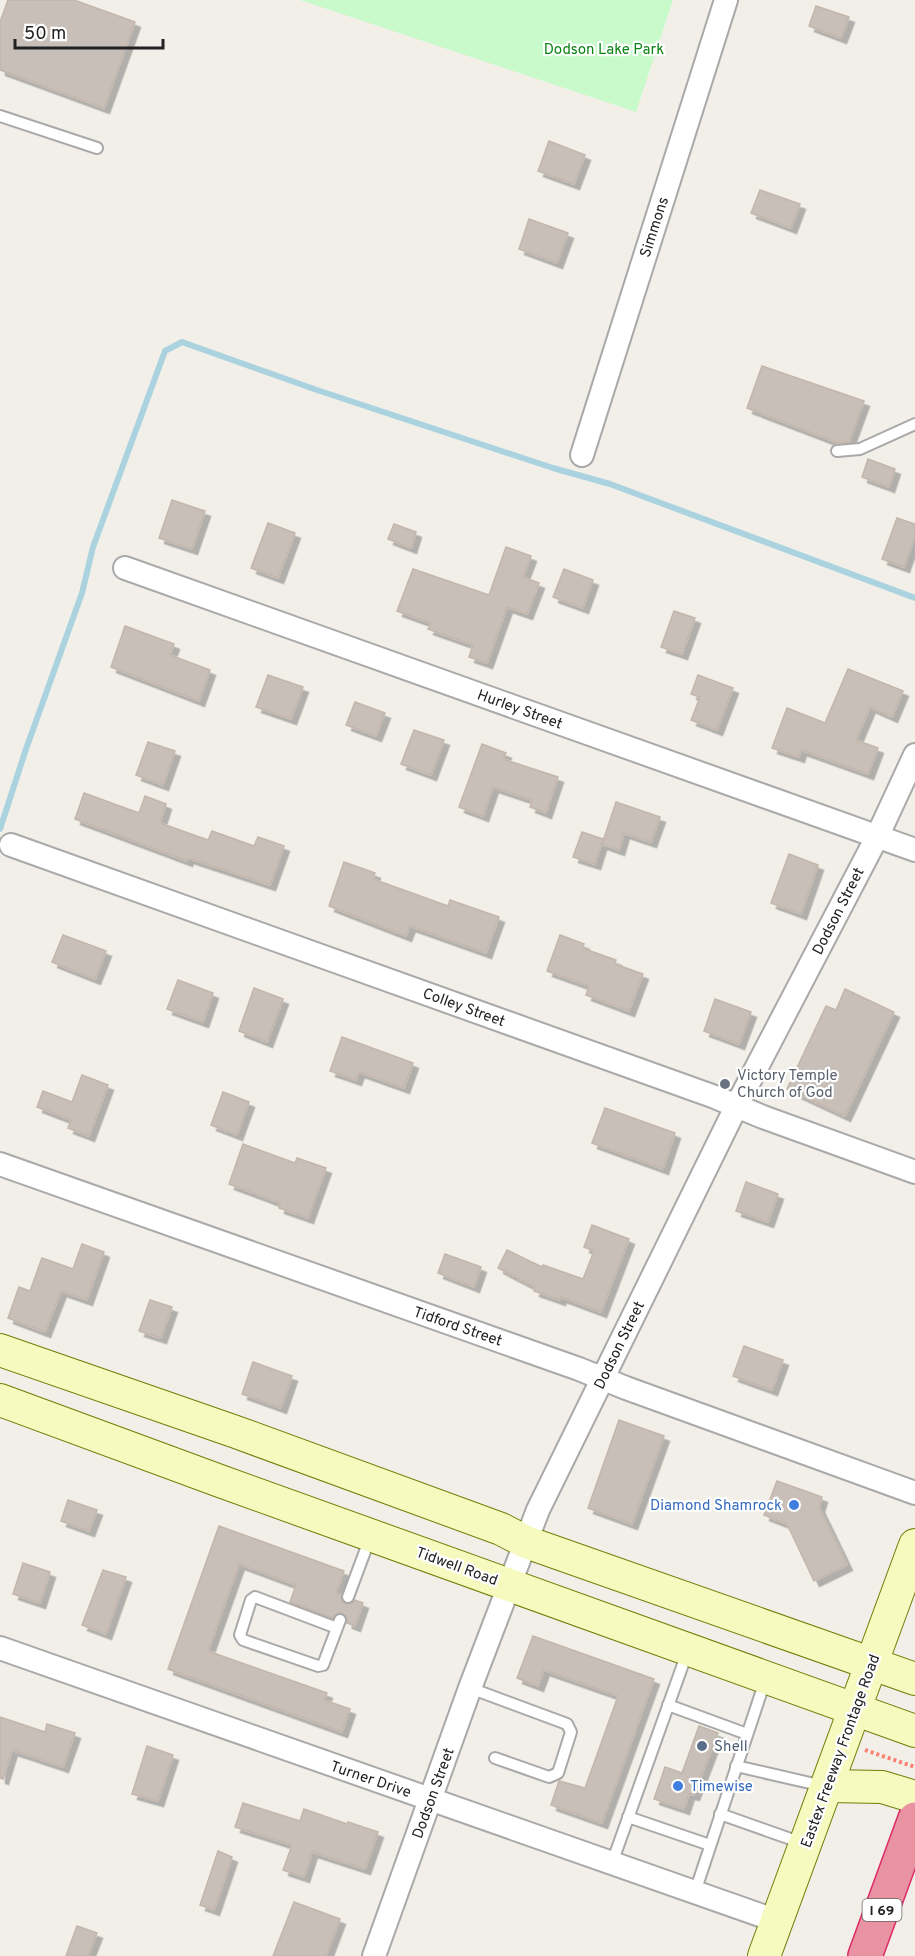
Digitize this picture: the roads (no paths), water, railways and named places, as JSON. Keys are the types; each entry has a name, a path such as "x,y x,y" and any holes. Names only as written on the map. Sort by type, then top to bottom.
{"highway":[{"name":"I 69","path":"865,1956 915,1819"}],"main road":[{"path":"0,1350 236,1432 501,1529 526,1542 915,1679"},
{"name":"Tidwell Road","path":"0,1400 915,1731"},
{"path":"220,1481 236,1432"},
{"name":"Eastex Freeway Frontage Road","path":"764,1956 872,1664 912,1566"},
{"path":"827,1786 882,1787 915,1797"}],"street":[{"name":"Simmons","path":"582,455 726,0"},
{"name":"Hurley Street","path":"125,568 915,850"},
{"name":"Dodson Street","path":"374,1956 470,1688 538,1510 737,1105 877,837 915,755"},
{"name":"Colley Street","path":"11,845 737,1105 915,1172"},
{"name":"Tidford Street","path":"0,1164 915,1493"},
{"name":"Turner Drive","path":"0,1648 777,1921"}],"lane":[{"path":"0,116 97,148"},
{"path":"837,451 860,449 915,424"},
{"path":"348,1598 371,1535"},
{"path":"255,1597 339,1624 323,1665 318,1666 243,1640 240,1635 251,1600 255,1597"},
{"path":"612,1863 688,1650"},
{"path":"695,1892 766,1678"},
{"path":"470,1688 567,1724 571,1732 558,1773 549,1777 495,1758"},
{"path":"668,1705 747,1734"},
{"path":"736,1766 827,1786"},
{"path":"720,1814 805,1844"},
{"path":"628,1817 710,1845"}],"waterway":[{"path":"0,829 82,593 93,547 165,351 182,342 317,390 553,468 610,484 915,598"}],"place":[{"name":"Victory Temple Church of God","path":"725,1084"},
{"name":"Diamond Shamrock","path":"794,1505"},
{"name":"Shell","path":"702,1746"},
{"name":"Timewise","path":"678,1786"}],"park label":[{"name":"Dodson Lake Park","path":"604,49"}]}
